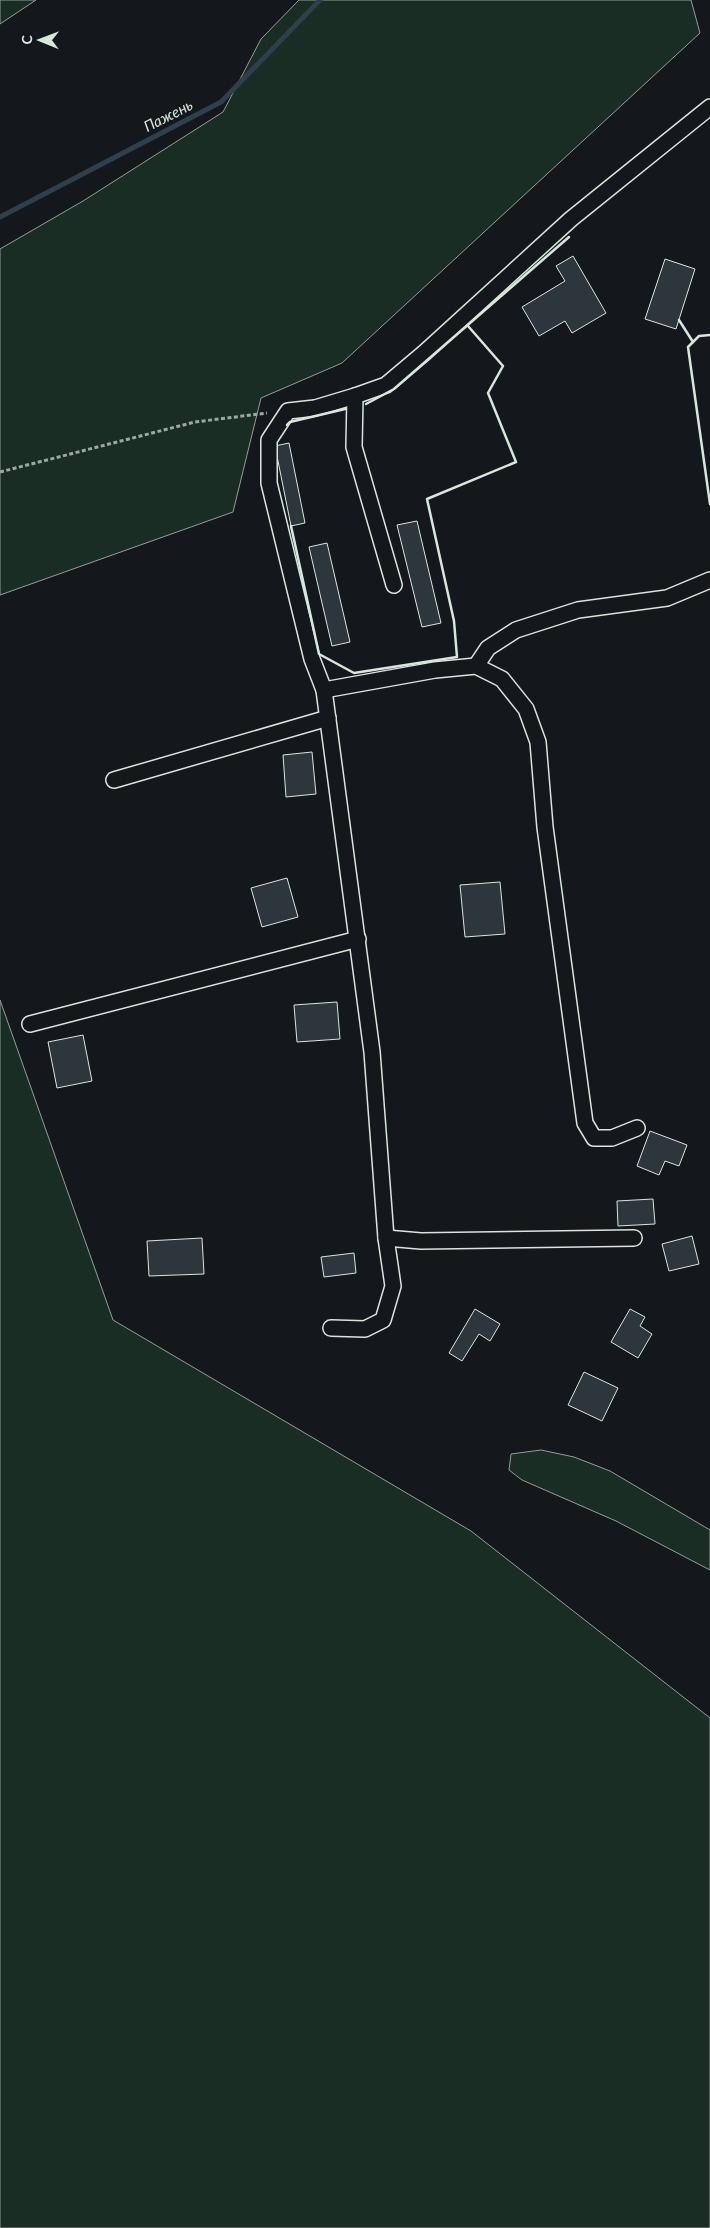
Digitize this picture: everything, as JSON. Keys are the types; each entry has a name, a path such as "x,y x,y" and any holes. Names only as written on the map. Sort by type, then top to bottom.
{"street":[{"path":"331,1328 366,1329 383,1320 393,1286 386,1238 372,1052 324,690 312,659 269,483 270,440 288,411 315,408 386,384 424,353 571,219 710,107"},
{"path":"354,396 354,447 394,585"},
{"path":"476,666 488,648 516,630 578,610 667,598 710,580"},
{"path":"324,690 435,670 476,666 502,679 526,709 538,742 545,827 585,1123 594,1138 612,1138 637,1128"},
{"path":"114,780 328,718"},
{"path":"30,1024 358,939"},
{"path":"386,1238 421,1241 634,1238"}],"path":[{"path":"0,472 195,422 288,411"}],"green space":[{"path":"0,0 36,0 0,24"},
{"path":"299,0 691,0 700,33 342,363 261,398 233,512 0,595 0,249 83,201 223,112 261,39"},
{"path":"0,1000 113,1320 471,1531 710,1718 710,2228 0,2228"},
{"path":"541,1450 574,1457 610,1471 710,1530 710,1570 616,1521 522,1480 509,1470 511,1454"}],"building":[{"path":"573,256 606,313 572,333 565,321 539,336 522,307 565,281 556,266"},
{"path":"665,259 695,269 676,329 645,319"},
{"path":"289,443 305,523 291,526 275,446"},
{"path":"417,521 441,623 422,627 397,525"},
{"path":"327,543 350,642 332,646 309,547"},
{"path":"312,752 316,794 286,797 283,755"},
{"path":"287,878 298,917 262,927 251,888"},
{"path":"500,882 505,934 465,937 460,885"},
{"path":"337,1002 340,1039 297,1042 294,1005"},
{"path":"83,1035 92,1081 57,1088 48,1042"},
{"path":"650,1131 687,1145 679,1166 665,1161 659,1175 637,1166"},
{"path":"653,1199 655,1224 618,1226 617,1201"},
{"path":"692,1236 699,1264 669,1271 662,1244"},
{"path":"202,1238 204,1274 149,1276 147,1241"},
{"path":"354,1253 356,1273 324,1277 321,1257"},
{"path":"475,1309 500,1324 490,1341 479,1334 462,1361 449,1353"},
{"path":"630,1309 645,1317 640,1326 652,1334 638,1358 611,1342"},
{"path":"584,1372 618,1388 602,1421 568,1405"}],"waterway":[{"name":"Пажень","path":"0,217 221,102 320,0"}],"wall":[{"path":"366,404 394,389 569,237"},
{"path":"679,320 693,342"},
{"path":"291,526 319,654 354,673 457,657 454,621 427,499 516,462 488,393 503,366 468,326"},
{"path":"710,335 699,336 688,347 710,504"},
{"path":"287,425 290,422 345,409"}]}
